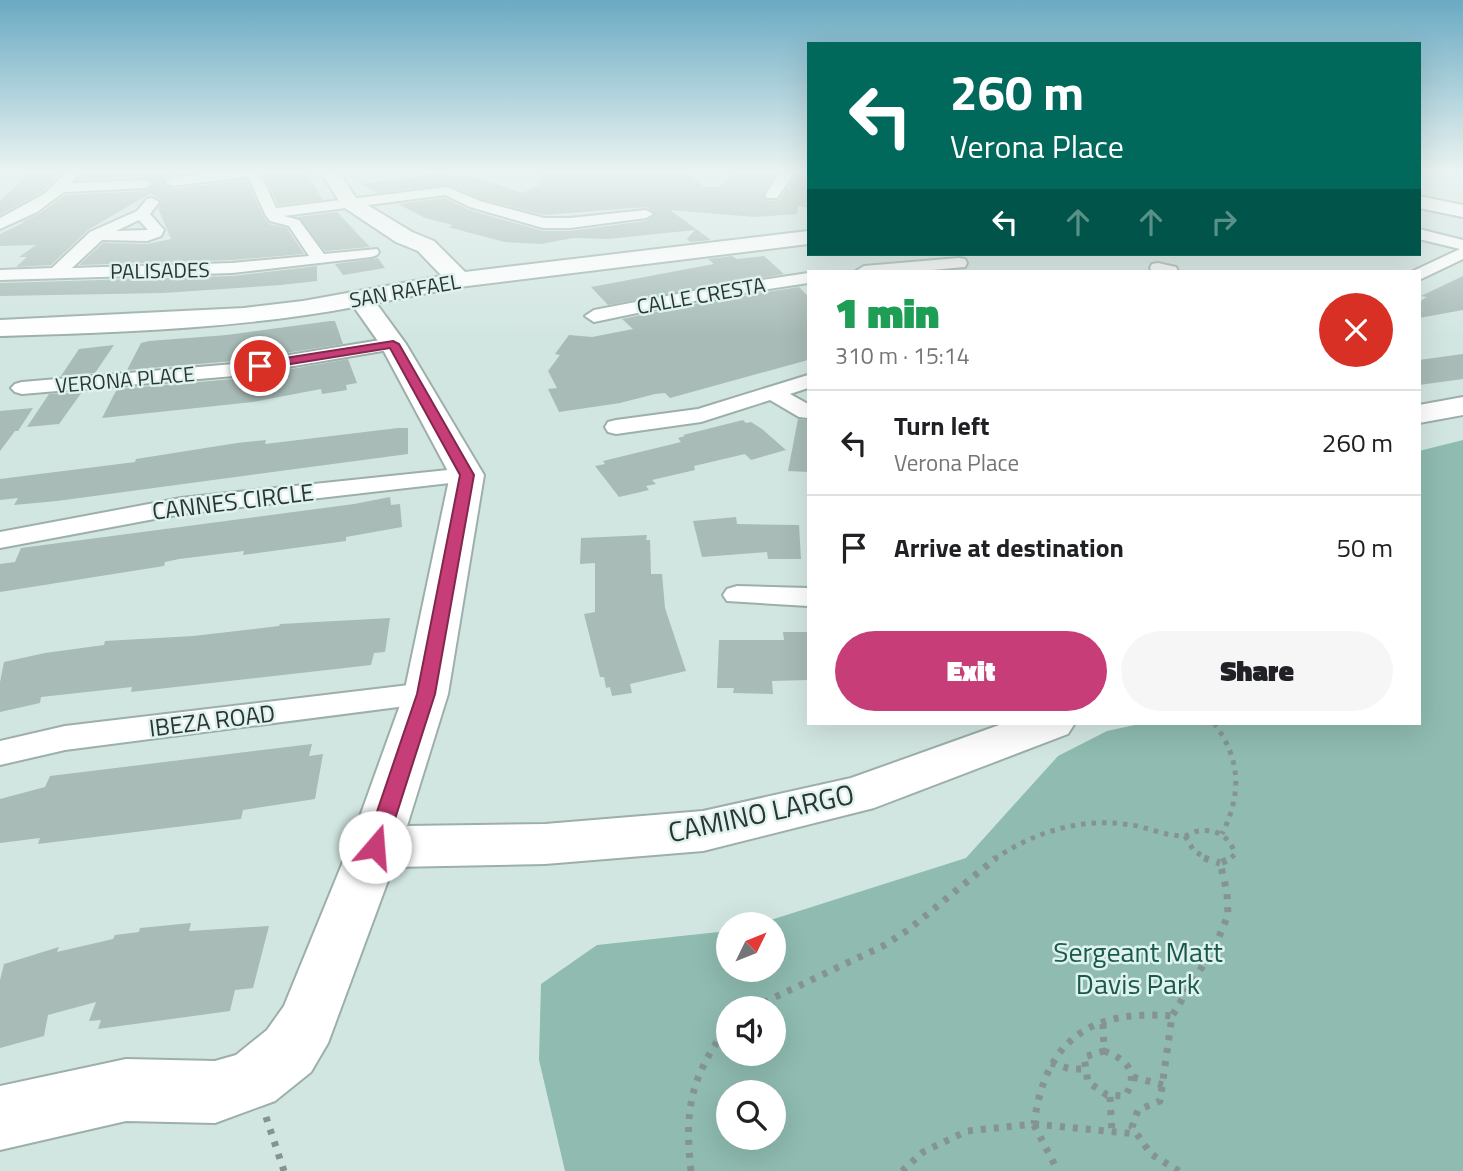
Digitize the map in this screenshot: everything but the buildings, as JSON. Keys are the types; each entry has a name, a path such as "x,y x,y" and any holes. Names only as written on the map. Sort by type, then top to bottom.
{"street":[{"path":"59,271 96,235 111,227"},
{"path":"96,235 146,236 155,233 155,227"},
{"path":"296,227 318,259"},
{"path":"388,227 426,246 459,280"},
{"path":"1421,234 1463,245"},
{"name":"SAN RAFAEL","path":"0,328 196,321 361,299 459,280 807,237"},
{"name":"PALISADES","path":"0,275 59,271 170,272 245,268 371,252"},
{"path":"1421,274 1463,253"},
{"path":"876,270 962,263"},
{"name":"CALLE CRESTA","path":"594,316 709,293 807,278"},
{"path":"0,1118 126,1090 215,1092 271,1065 307,1023 375,847 426,694 467,475 393,344 361,299"},
{"name":"VERONA PLACE","path":"22,388 234,370 393,344"},
{"path":"616,427 701,415 807,381"},
{"path":"771,391 807,412"},
{"path":"1421,414 1463,406"},
{"name":"CANNES CIRCLE","path":"0,540 181,506 467,475"},
{"path":"737,595 807,597"},
{"name":"IBEZA ROAD","path":"0,753 65,738 426,694"},
{"name":"CAMINO LARGO","path":"375,847 545,844 703,831 857,795 1047,725"}],"path":[{"path":"1216,725 1228,738 1237,760 1238,783 1232,818 1222,834"},
{"path":"778,996 862,957 901,935 988,864 1028,839 1071,823 1102,821 1185,836 1193,831 1205,830 1222,834 1231,841 1235,854 1231,859 1220,863 1204,859 1193,852 1185,836"},
{"path":"1179,1171 1161,1164 1132,1127 1138,1110 1160,1101 1171,1016 1216,944 1227,915 1227,892 1220,863"},
{"path":"1058,1171 1034,1124 1037,1102 1051,1063 1091,1027 1150,1012 1171,1016"},
{"path":"1103,1024 1104,1051"},
{"path":"691,1171 687,1130 688,1101 704,1058 716,1042"},
{"path":"1104,1051 1119,1056 1128,1065 1133,1076 1132,1087 1125,1096 1110,1097 1097,1091 1085,1080 1082,1069 1084,1057 1104,1051"},
{"path":"1051,1063 1070,1069 1082,1069"},
{"path":"271,1065 284,1171"},
{"path":"1133,1076 1163,1085"},
{"path":"1110,1097 1112,1133"},
{"path":"902,1171 923,1152 967,1131 1034,1124 1136,1134"}],"green space":[{"name":"Sergeant Matt Davis Park","path":"1463,440 1463,1171 565,1171 539,1060 541,984 597,945 716,932 716,982 786,982 786,915 966,858 1058,756 1107,731 1135,725 1421,725 1421,450"}],"route":[{"path":"260,366 393,344 467,475 426,694 375,847"}]}
